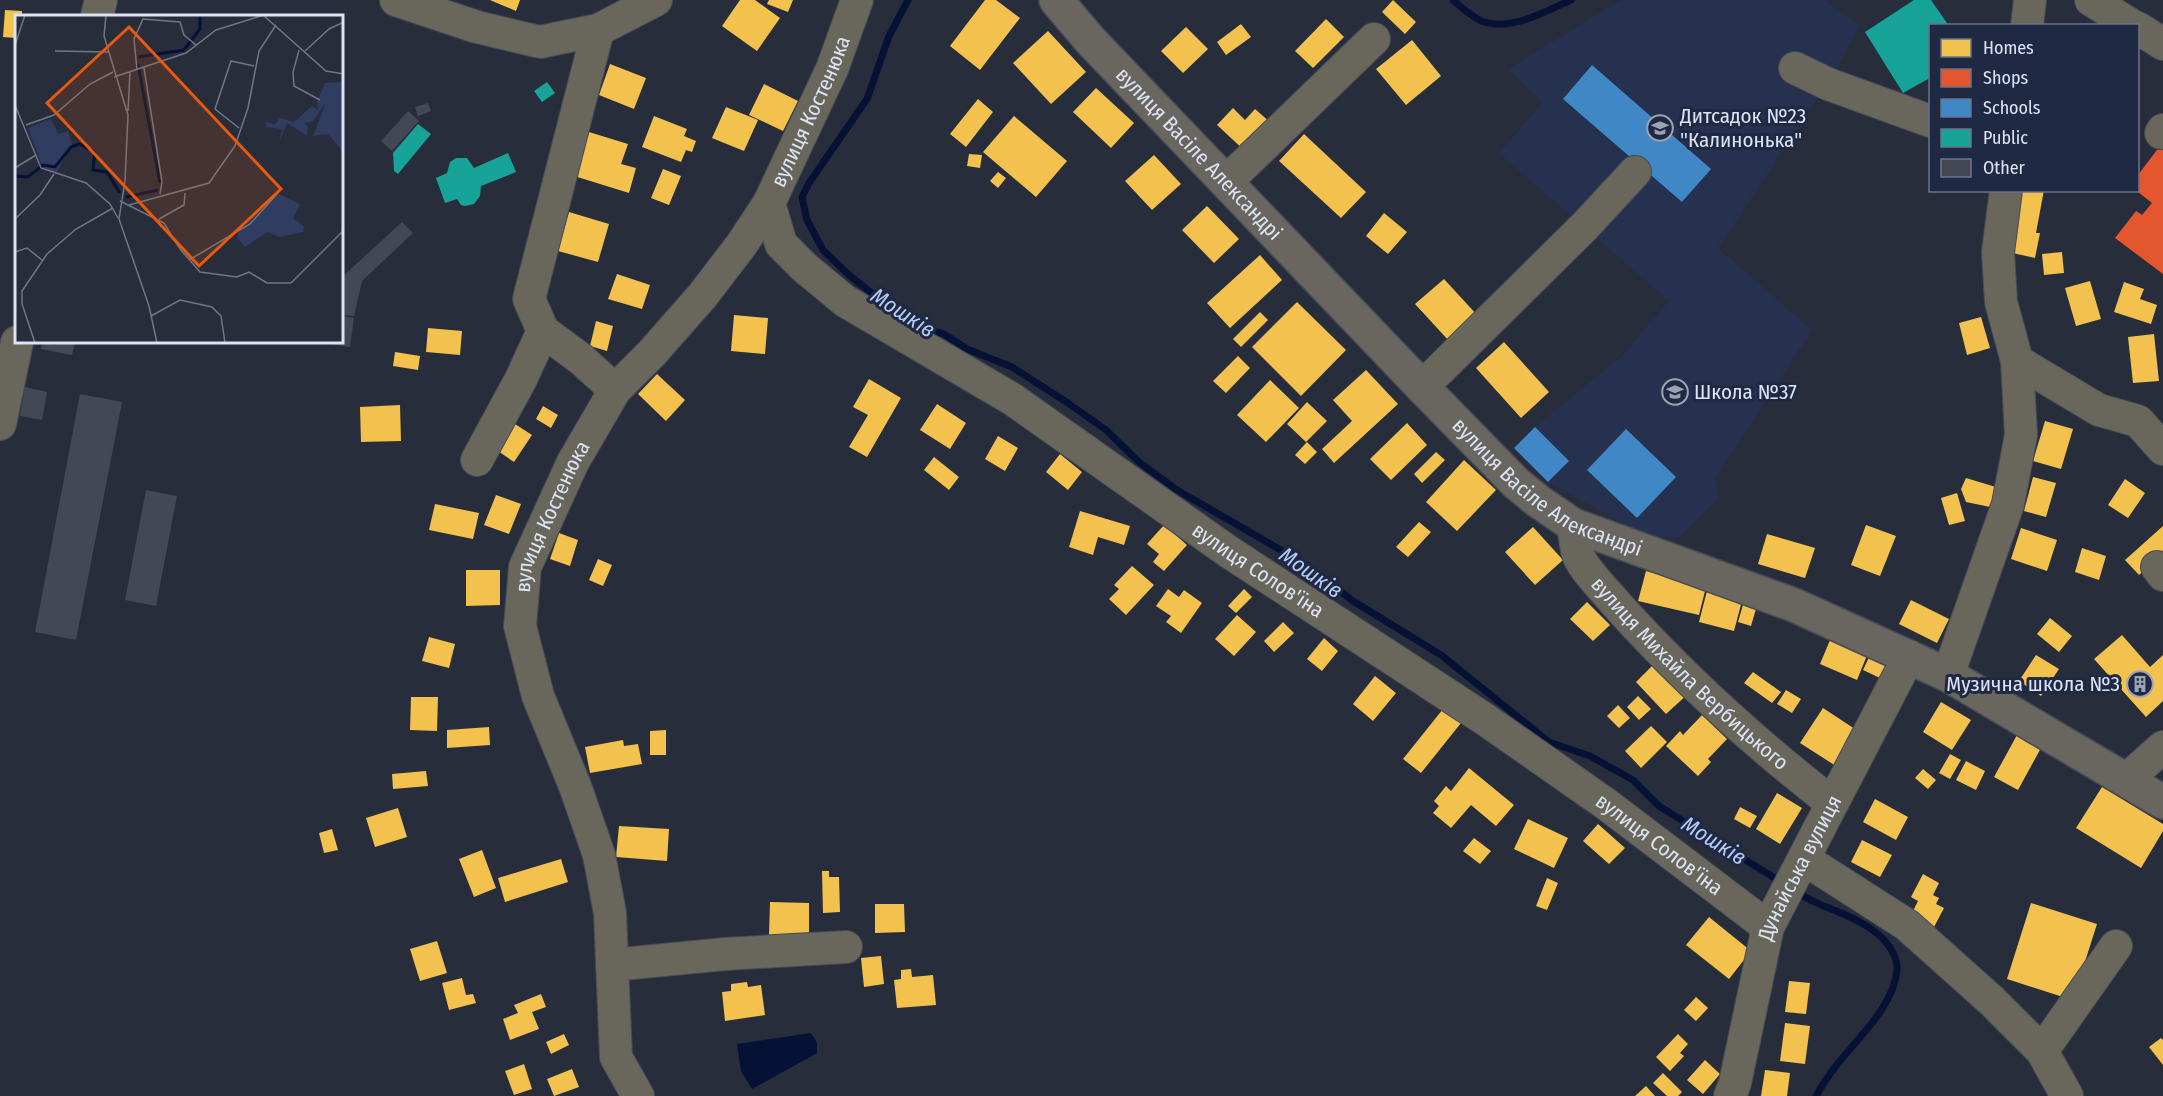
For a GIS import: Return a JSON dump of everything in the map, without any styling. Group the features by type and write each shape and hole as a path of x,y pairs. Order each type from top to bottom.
{"main road":[{"name":"вулиця Васіле Александрі","path":"1056,0 1090,40 1422,387 1516,483 1538,501 1573,525 1794,605 1948,675 2163,802"}],"street":[{"path":"97,15 100,0"},
{"path":"396,0 477,27 540,42 598,30 656,0"},
{"name":"вулиця Костенюка","path":"638,1096 616,1057 610,913 599,855 575,786 538,696 520,626 525,567 573,462 615,390 652,353 703,295 742,244 769,203 832,69 857,0"},
{"path":"2026,24 2030,0"},
{"path":"2091,0 2130,24"},
{"path":"2139,29 2163,44"},
{"path":"598,30 529,299 543,331 581,359 615,390"},
{"path":"1226,182 1374,39"},
{"path":"1795,68 1828,84 1929,121"},
{"path":"1422,387 1585,226 1635,172"},
{"path":"1948,675 2008,504 2021,435 2018,361 2001,302 1998,252 2006,192"},
{"name":"вулиця Солов'їна","path":"769,203 781,244 804,267 845,301 1012,399 1229,552 1486,720 1606,804 1787,893 1907,925 1992,1001 2042,1051 2067,1096"},
{"path":"477,460 521,379 543,331"},
{"path":"0,424 17,344"},
{"path":"2018,361 2099,410 2138,421 2163,449"},
{"name":"вулиця Михайла Вербицького","path":"1573,525 1579,557 1639,629 1689,680 1797,776 1832,803"},
{"name":"Дунайська вулиця","path":"1730,1096 1787,893 1908,656"},
{"path":"2126,780 2163,747"},
{"path":"2042,1051 2116,946"},
{"path":"612,964 846,947"}],"shaded area":[{"name":"Дитсадок №23 \"Калинонька\"","path":"1621,0 1824,0 1860,25 1833,75 1718,248 1812,330 1715,479 1719,498 1679,538 1644,535 1548,482 1514,448 1535,427 1622,356 1669,301 1499,153 1543,102 1508,69"},
{"path":"811,1033 817,1043 817,1053 752,1089 741,1071 737,1044"}],"building: Homes":[{"path":"490,0 520,0 516,11"},
{"path":"740,0 755,0 780,18 757,51 722,26"},
{"path":"769,0 793,0 788,12 767,4"},
{"path":"985,0 996,0 1020,18 980,70 950,46"},
{"path":"1393,0 1416,22 1405,34 1382,12"},
{"path":"5,10 22,11 22,15 15,15 15,38 3,37"},
{"path":"1326,19 1344,37 1313,68 1295,51"},
{"path":"1241,24 1251,37 1226,55 1217,42"},
{"path":"1186,27 1208,49 1183,73 1161,51"},
{"path":"1048,31 1086,72 1051,104 1013,63"},
{"path":"1412,40 1441,76 1406,105 1376,69"},
{"path":"610,64 646,78 634,109 599,95"},
{"path":"764,84 798,101 783,131 749,115"},
{"path":"1096,88 1134,123 1111,148 1073,112"},
{"path":"978,99 993,112 966,147 950,134"},
{"path":"726,107 758,120 744,151 712,138"},
{"path":"1233,108 1245,120 1255,109 1271,123 1245,151 1217,125"},
{"path":"654,116 687,129 684,136 696,141 692,152 686,150 681,162 642,147"},
{"path":"1014,116 1067,161 1036,197 983,152"},
{"path":"589,132 628,144 621,164 636,168 629,193 571,175 582,155"},
{"path":"1304,134 1366,192 1341,218 1279,161"},
{"path":"969,154 982,155 980,168 967,166"},
{"path":"1154,155 1181,184 1152,210 1125,181"},
{"path":"663,169 681,176 669,205 651,198"},
{"path":"998,172 1006,178 998,188 990,181"},
{"path":"2018,192 2044,192 2036,233 2040,233 2035,258 2008,252"},
{"path":"1207,206 1239,239 1214,263 1182,230"},
{"path":"569,212 609,224 598,262 558,251"},
{"path":"1384,213 1407,232 1388,254 1366,236"},
{"path":"2062,252 2064,273 2044,275 2042,254"},
{"path":"1260,255 1282,280 1230,328 1207,303"},
{"path":"617,274 650,285 642,309 608,299"},
{"path":"1444,279 1478,316 1450,342 1415,304"},
{"path":"2090,281 2101,319 2076,326 2065,288"},
{"path":"2124,282 2144,289 2140,299 2157,305 2151,324 2114,312"},
{"path":"1297,302 1346,350 1301,396 1252,347"},
{"path":"1260,312 1268,320 1241,347 1233,339"},
{"path":"734,315 768,318 765,354 731,351"},
{"path":"1981,317 1990,348 1967,355 1959,323"},
{"path":"596,321 613,326 607,351 590,346"},
{"path":"428,328 462,331 460,355 426,352"},
{"path":"2154,334 2159,381 2133,383 2128,337"},
{"path":"1504,342 1549,392 1521,418 1476,368"},
{"path":"395,352 420,356 418,370 393,366"},
{"path":"1238,356 1250,368 1226,393 1213,381"},
{"path":"1366,370 1398,404 1334,463 1322,449 1352,421 1333,400"},
{"path":"657,374 685,400 666,421 638,394"},
{"path":"869,379 901,398 867,457 849,447 868,415 853,407"},
{"path":"1270,380 1299,408 1266,442 1237,415"},
{"path":"1307,402 1327,421 1306,442 1287,424"},
{"path":"937,404 966,423 950,449 920,430"},
{"path":"400,405 401,441 361,442 360,407"},
{"path":"543,406 558,415 551,428 536,419"},
{"path":"2045,421 2073,429 2061,469 2033,461"},
{"path":"1407,423 1427,445 1391,480 1370,459"},
{"path":"515,424 532,435 514,462 498,451"},
{"path":"998,436 1018,448 1005,471 985,459"},
{"path":"1307,442 1317,452 1305,464 1295,455"},
{"path":"1436,452 1445,460 1422,483 1414,474"},
{"path":"1060,454 1082,472 1068,490 1046,472"},
{"path":"934,457 959,477 949,490 924,470"},
{"path":"1464,460 1496,490 1457,531 1426,502"},
{"path":"2033,477 2056,483 2046,517 2024,511"},
{"path":"1966,478 1999,488 1995,508 1966,502 1961,489"},
{"path":"2125,479 2145,493 2128,518 2108,505"},
{"path":"1957,493 1965,521 1949,525 1941,498"},
{"path":"496,495 521,504 509,534 484,525"},
{"path":"435,504 479,513 473,539 429,530"},
{"path":"1080,511 1130,526 1124,545 1098,537 1093,555 1069,547"},
{"path":"1419,522 1431,532 1408,557 1396,547"},
{"path":"1164,525 1187,545 1164,571 1153,562 1159,554 1147,544"},
{"path":"1866,525 1896,536 1880,576 1851,565"},
{"path":"2163,526 2163,553 2139,575 2125,560"},
{"path":"1533,527 1563,560 1535,585 1505,552"},
{"path":"2021,528 2057,540 2047,571 2011,559"},
{"path":"559,533 578,540 570,566 550,559"},
{"path":"1767,534 1815,548 1805,578 1758,564"},
{"path":"2082,548 2106,556 2099,580 2075,572"},
{"path":"598,559 612,565 603,586 589,580"},
{"path":"1132,566 1154,585 1126,615 1109,599 1119,589 1114,585"},
{"path":"466,570 500,570 500,605 466,606"},
{"path":"1646,571 1706,587 1699,615 1638,601"},
{"path":"1708,587 1743,597 1734,631 1699,622"},
{"path":"1168,589 1179,597 1184,590 1202,603 1181,633 1166,622 1171,616 1156,606"},
{"path":"1244,589 1252,597 1236,613 1228,606"},
{"path":"1745,598 1758,602 1751,626 1738,622"},
{"path":"1911,600 1949,619 1937,643 1899,624"},
{"path":"1587,602 1610,625 1593,641 1570,619"},
{"path":"1237,615 1256,632 1234,656 1215,639"},
{"path":"2050,618 2072,636 2059,652 2037,634"},
{"path":"1283,622 1294,633 1274,652 1264,641"},
{"path":"1833,633 1870,648 1857,680 1820,664"},
{"name":"Музична школа №3","path":"2122,635 2150,667 2163,655 2163,701 2146,717 2094,659"},
{"path":"429,637 455,644 449,668 422,661"},
{"path":"1324,638 1338,651 1322,671 1307,659"},
{"path":"1872,651 1889,660 1880,678 1863,670"},
{"path":"2036,655 2059,669 2041,696 2019,681"},
{"path":"1658,660 1689,693 1666,714 1636,682"},
{"path":"1753,672 1781,692 1772,703 1744,683"},
{"path":"1375,676 1396,693 1373,721 1353,704"},
{"path":"1786,690 1801,699 1792,713 1777,704"},
{"path":"1638,696 1651,709 1639,720 1627,707"},
{"path":"411,697 438,697 437,731 410,730"},
{"path":"1941,702 1971,720 1952,750 1923,732"},
{"path":"1618,705 1630,718 1619,728 1607,716"},
{"path":"1823,708 1861,733 1839,768 1800,743"},
{"path":"1443,709 1461,723 1421,773 1403,759"},
{"path":"1702,715 1727,739 1708,759 1711,762 1698,776 1666,746 1680,731 1683,735"},
{"path":"1651,726 1667,742 1641,768 1625,751"},
{"path":"489,727 490,745 447,748 447,730"},
{"path":"666,730 666,755 650,755 650,731"},
{"path":"2017,735 2041,748 2018,790 1994,777"},
{"path":"623,740 624,746 638,744 642,764 590,773 585,747"},
{"path":"1950,754 1961,760 1950,779 1939,773"},
{"path":"1966,761 1985,771 1976,790 1956,780"},
{"path":"1469,768 1514,805 1496,826 1471,805 1451,828 1433,813 1439,806 1434,801 1446,786 1451,791"},
{"path":"1923,769 1936,780 1928,789 1915,778"},
{"path":"426,771 428,786 393,789 392,774"},
{"path":"2102,787 2163,824 2163,831 2141,868 2076,828"},
{"path":"1777,793 1802,808 1780,844 1756,829"},
{"path":"1875,799 1908,817 1896,840 1863,822"},
{"path":"1740,807 1757,816 1750,828 1734,819"},
{"path":"398,808 407,837 375,847 366,818"},
{"path":"1528,819 1568,838 1554,868 1514,849"},
{"path":"1598,824 1625,848 1609,864 1583,841"},
{"path":"619,826 669,829 667,861 616,857"},
{"path":"332,829 338,850 324,853 319,833"},
{"path":"1474,838 1491,851 1480,864 1463,851"},
{"path":"1862,840 1892,855 1880,877 1851,862"},
{"path":"482,850 496,888 474,897 459,859"},
{"path":"561,859 568,882 505,902 498,878"},
{"path":"822,871 829,871 829,877 839,877 840,912 823,913"},
{"path":"1923,874 1939,883 1933,895 1939,898 1936,904 1944,908 1934,927 1911,915 1918,901 1911,897"},
{"path":"1547,878 1558,883 1547,910 1536,906"},
{"path":"770,902 809,903 809,936 769,935"},
{"path":"2031,903 2097,924 2076,990 2066,998 2007,979"},
{"path":"875,904 904,904 905,932 875,933"},
{"path":"1709,917 1751,951 1729,979 1686,945"},
{"path":"437,941 447,973 420,981 410,949"},
{"path":"881,956 884,984 864,987 861,958"},
{"path":"911,969 912,977 933,975 936,1005 897,1008 894,980 901,979 901,970"},
{"path":"462,978 466,995 473,994 476,1003 449,1010 442,983"},
{"path":"1789,981 1810,983 1806,1014 1785,1012"},
{"path":"747,982 748,987 761,985 765,1015 725,1021 722,992 731,991 731,984"},
{"path":"541,994 546,1007 532,1012 539,1029 510,1040 503,1019 518,1013 514,1005"},
{"path":"1696,997 1708,1008 1696,1021 1684,1010"},
{"path":"1785,1023 1810,1026 1805,1064 1780,1061"},
{"path":"564,1034 569,1045 551,1054 546,1042"},
{"path":"1678,1034 1688,1044 1680,1053 1684,1056 1670,1071 1656,1057"},
{"path":"2161,1038 2163,1040 2163,1065 2149,1047"},
{"path":"1705,1060 1720,1074 1703,1094 1687,1080"},
{"path":"524,1064 532,1089 514,1095 505,1071"},
{"path":"572,1069 579,1087 554,1096 547,1079"},
{"path":"1765,1070 1790,1073 1787,1096 1761,1096"},
{"path":"1663,1073 1682,1092 1678,1096 1667,1096 1653,1083"},
{"path":"1646,1086 1655,1096 1635,1096"}],"building: Shops":[{"path":"2163,142 2163,274 2115,238 2136,211 2142,215 2152,203 2138,192 2139,174"}],"building: Schools":[{"path":"1592,65 1711,169 1682,202 1563,99"},
{"path":"1535,427 1569,461 1548,482 1514,448"},
{"path":"1626,429 1676,477 1637,518 1587,470"}],"building: Public":[{"path":"1914,0 1931,0 1948,24 1929,24 1929,79 1903,93 1865,32"},
{"path":"547,82 555,93 542,102 534,91"},
{"path":"418,124 431,134 398,174 394,171 393,153"},
{"path":"508,153 516,172 481,186 480,196 474,204 461,205 457,199 445,203 436,178 447,173 450,162 456,158 467,158 474,168"}],"building: Other":[{"path":"428,103 431,111 418,116 415,107"},
{"path":"408,111 419,121 392,151 381,141"},
{"path":"402,222 413,233 362,281 354,316 344,315 344,275"},
{"path":"344,316 354,318 350,347 331,344 344,344"},
{"path":"42,344 75,344 72,355 41,349"},
{"path":"25,387 47,392 42,420 20,416"},
{"path":"80,394 122,402 76,640 35,632"},
{"path":"146,490 177,496 156,606 125,600"}],"waterway":[{"name":"Мошків","path":"908,0 889,36 867,99 809,183 802,197 807,220 823,250 873,294 925,329 944,334 967,349 1012,367 1106,430 1139,462 1177,490 1286,553 1316,572 1353,601 1441,655 1549,742 1590,756 1633,780 1659,806 1781,882"},
{"name":"Мошків","path":"1453,0 1476,18 1495,24 1517,22 1571,0"},
{"name":"Мошків","path":"1796,892 1874,931 1890,948 1897,964 1895,982 1883,1007 1836,1066 1816,1096"}],"place":[{"name":"Дитсадок №23 \"Калинонька\"","path":"1660,128"},
{"name":"Школа №37","path":"1675,392"},
{"name":"Музична школа №3","path":"2140,684"}]}
